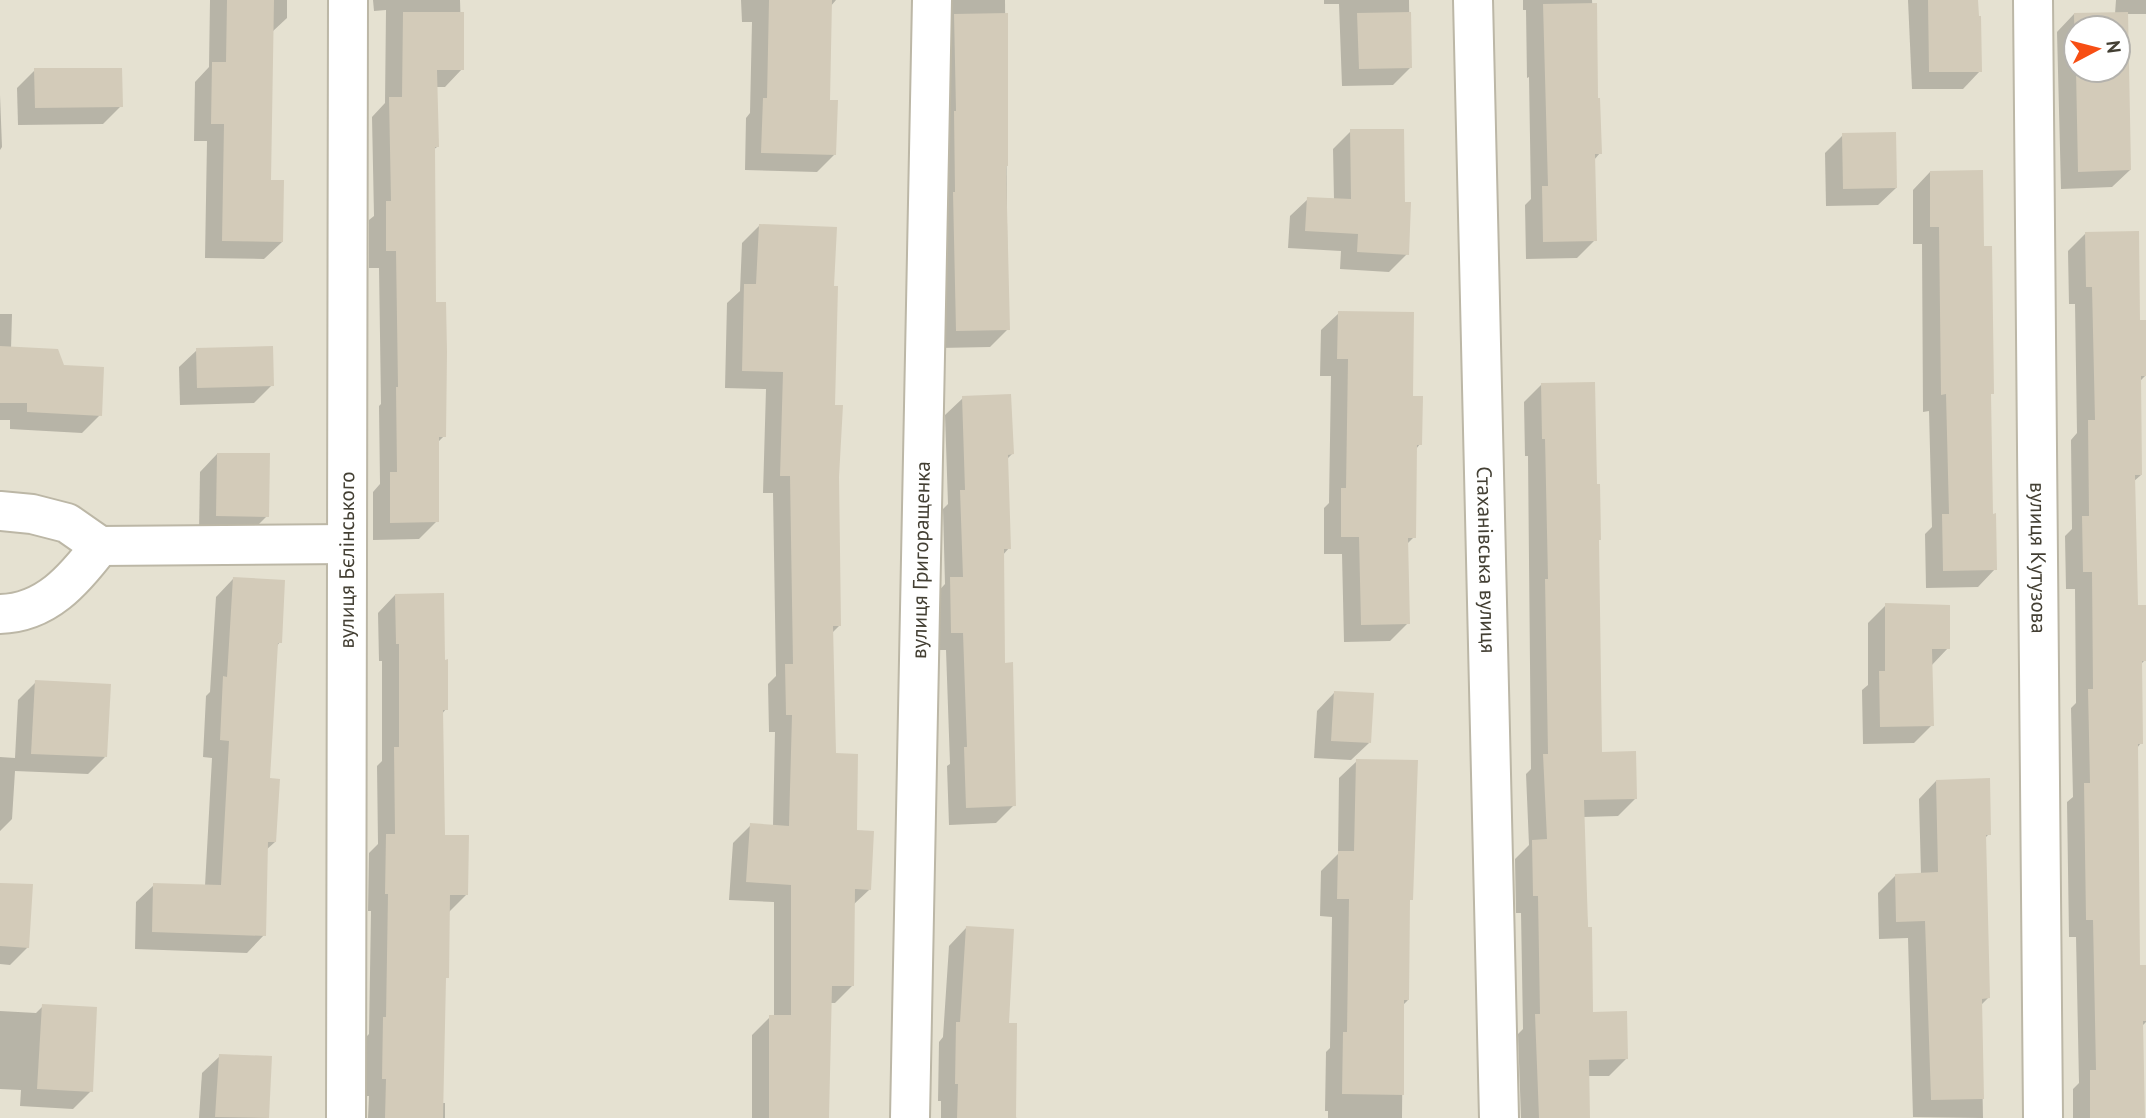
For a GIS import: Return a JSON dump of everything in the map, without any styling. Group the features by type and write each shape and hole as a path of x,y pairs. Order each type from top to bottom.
{"street":[{"name":"вулиця Бєлінського","path":"346,1118 348,0"},
{"name":"вулиця Григоращенка","path":"910,1118 932,0"},
{"name":"Стаханівська вулиця","path":"1473,0 1499,1118"},
{"name":"вулиця Кутузова","path":"2033,0 2043,1118"},
{"path":"0,511 32,514 67,523 100,546 347,544"},
{"path":"0,614 11,614 47,601 75,578 100,546"}],"shaded area":[{"path":"0,0 2146,0 2146,1118 0,1118"}],"building":[{"path":"227,0 274,0 271,180 284,180 283,242 222,241 224,124 211,124 212,62 226,62"},
{"path":"769,0 832,0 830,100 838,100 836,155 761,153 763,98 767,98"},
{"path":"1928,0 1978,0 1981,16 1982,72 1929,72"},
{"path":"1597,3 1598,98 1602,154 1595,154 1597,241 1543,242 1542,186 1548,186 1543,4"},
{"path":"403,12 464,12 464,70 437,70 439,147 435,147 436,302 446,302 447,352 446,437 439,437 439,522 390,523 390,472 397,472 398,387 396,251 386,251 386,201 391,201 389,97 402,97"},
{"path":"1411,12 1412,68 1359,69 1357,13"},
{"path":"2128,12 2128,14 2074,14"},
{"path":"1008,13 1006,166 1010,330 956,331 953,192 956,111 954,14"},
{"path":"34,68 122,68 123,107 35,108"},
{"path":"2076,84 2129,84 2131,170 2078,172"},
{"path":"1350,129 1404,129 1405,202 1411,202 1409,255 1357,252 1358,234 1305,231 1307,197 1351,199"},
{"path":"1896,132 1897,188 1843,189 1842,133"},
{"path":"1983,170 1984,246 1992,246 1994,394 1991,394 1997,570 1943,571 1942,514 1949,514 1946,394 1941,395 1939,227 1930,227 1930,171"},
{"path":"759,224 837,227 834,286 838,286 835,405 843,405 839,477 841,626 833,626 836,753 858,754 857,830 874,831 871,890 855,889 854,986 832,986 829,1118 769,1118 769,1015 791,1015 791,885 746,882 750,823 789,826 792,715 786,715 785,664 793,664 790,476 780,476 783,372 742,371 744,284 756,284"},
{"path":"2139,231 2140,320 2146,320 2146,376 2141,376 2142,475 2135,475 2138,605 2146,605 2146,661 2142,661 2143,744 2138,744 2140,965 2146,965 2146,1021 2143,1021 2145,1118 2090,1118 2090,1070 2096,1070 2093,920 2086,920 2084,783 2090,783 2088,689 2093,689 2092,572 2083,572 2082,516 2089,516 2088,420 2095,420 2092,287 2086,287 2085,232"},
{"path":"1338,311 1414,312 1413,396 1423,396 1422,445 1417,445 1416,538 1408,538 1410,624 1361,625 1359,537 1341,537 1341,488 1346,488 1348,359 1337,359"},
{"path":"0,346 58,349 64,365 104,367 102,416 27,412 27,403 0,403"},
{"path":"273,346 274,386 197,388 196,348"},
{"path":"1595,382 1597,484 1600,484 1602,752 1636,751 1637,799 1584,800 1588,927 1592,927 1593,1012 1627,1011 1628,1059 1589,1060 1590,1118 1539,1118 1535,1014 1540,1014 1538,896 1533,896 1532,840 1547,839 1543,754 1548,754 1545,579 1548,579 1541,383"},
{"path":"1011,394 1014,454 1008,455 1011,549 1004,549 1005,663 1013,662 1016,806 966,808 963,633 951,633 950,577 963,577 960,490 965,490 962,396"},
{"path":"217,453 270,453 269,517 216,516"},
{"path":"233,577 285,580 282,643 278,643 270,778 280,779 276,842 268,842 266,936 152,932 153,883 221,885 229,741 220,740"},
{"path":"444,593 445,660 448,659 448,710 443,710 445,835 469,835 468,895 450,895 443,1118 385,1118 386,1079 382,1079 383,1017 386,1017 386,834 395,834 394,747 399,747 399,644 396,644 395,594"},
{"path":"1885,603 1950,605 1950,649 1932,649 1934,726 1880,727 1879,671 1885,671"},
{"path":"35,680 111,684 107,757 31,754"},
{"path":"1334,691 1374,693 1371,743 1331,741"},
{"path":"1356,759 1418,760 1413,900 1410,900 1409,1000 1404,1000 1404,1095 1342,1094 1343,1032 1347,1032 1349,899 1337,899 1338,851 1354,851"},
{"path":"1990,778 1991,835 1986,835 1990,998 1982,999 1984,1099 1931,1100 1925,921 1896,922 1895,874 1938,872 1936,780"},
{"path":"0,883 33,884 29,948 0,946"},
{"path":"966,926 1014,929 1009,1023 1017,1023 1016,1118 957,1118 956,1022 960,1022"},
{"path":"42,1004 97,1007 93,1092 37,1089"},
{"path":"219,1054 272,1056 269,1118 215,1117"}]}
